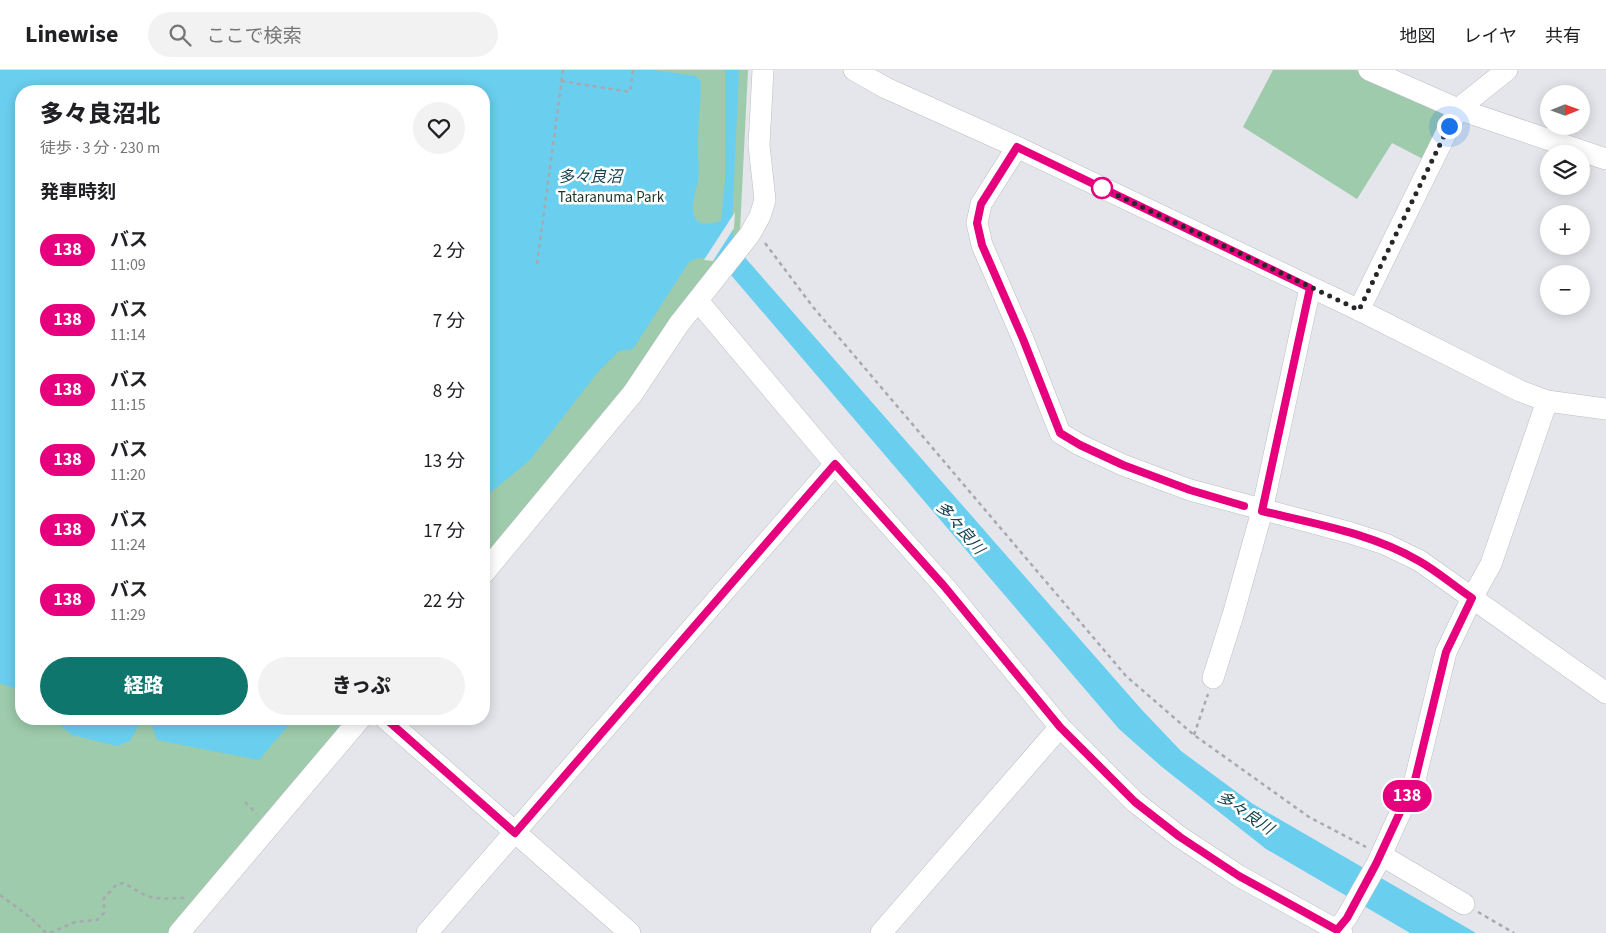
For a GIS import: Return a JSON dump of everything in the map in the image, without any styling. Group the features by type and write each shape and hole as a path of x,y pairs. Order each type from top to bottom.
{"street":[{"path":"490,566 633,393 680,324 752,231 760,216 765,200 759,145 763,70"},
{"path":"854,70 886,88 1017,147 1359,310 1520,391 1547,401 1606,409"},
{"path":"1369,70 1458,109 1606,159"},
{"path":"1359,310 1458,109 1507,70"},
{"path":"1017,147 981,204 977,223 982,245 1023,339 1060,433 1080,445 1190,490 1262,511 1351,533 1385,544 1420,561 1606,694"},
{"path":"1213,678 1262,511 1310,288"},
{"path":"698,301 835,464 944,586 1060,727 1135,802 1180,837 1239,876 1340,928 1379,860 1415,780 1446,652 1491,564 1547,401"},
{"path":"427,933 835,464"},
{"path":"179,933 355,725"},
{"path":"393,725 630,933"},
{"path":"881,933 1060,727"},
{"path":"1379,860 1464,904"}],"path":[{"path":"537,264 563,70"},
{"path":"561,81 630,92 633,70"},
{"path":"752,231 813,307 1126,676 1194,735 1309,816 1379,860"},
{"path":"1194,735 1213,678"},
{"path":"245,802 258,814"},
{"path":"0,895 48,933 75,922 97,920 104,913 104,898 115,886 122,883 156,899 189,898"},
{"path":"1464,904 1514,933"}],"green space":[{"name":"Tataranuma Park","path":"0,70 748,70 740,230 619,397 490,552 490,85 15,85 15,725 344,725 168,933 0,933"},
{"path":"1273,70 1356,70 1446,111 1423,159 1392,143 1357,199 1243,127"}],"water":[{"name":"多々良沼","path":"0,70 654,70 696,76 701,82 701,89 698,132 699,176 693,210 698,221 707,224 721,221 725,180 725,70 739,70 732,225 734,245 1142,710 1181,751 1253,804 1476,933 1410,933 1266,849 1162,767 1119,729 719,261 704,258 689,262 633,349 619,351 597,373 530,460 490,493 490,85 15,85 15,689 0,683"},
{"path":"61,725 139,725 130,741 117,746 72,735"},
{"path":"150,725 289,725 259,760 157,740"}],"pier":[{"path":"735,212 734,228 713,261 704,260"}],"bus line":[{"name":"138","path":"393,725 515,833 835,464 944,586 1060,727 1135,802 1180,837 1239,876 1337,930 1347,918 1376,864 1415,780 1446,652 1472,598 1420,561 1385,544 1351,533 1262,511 1310,288 1017,147 981,204 977,223 982,245 1023,339 1060,433 1080,445 1123,465 1190,490 1244,506"}],"route":[{"path":"1102,188 1359,310 1449,126"}],"water label":[{"name":"多々良川","path":"960,528"},
{"name":"多々良川","path":"1245,813"}]}
